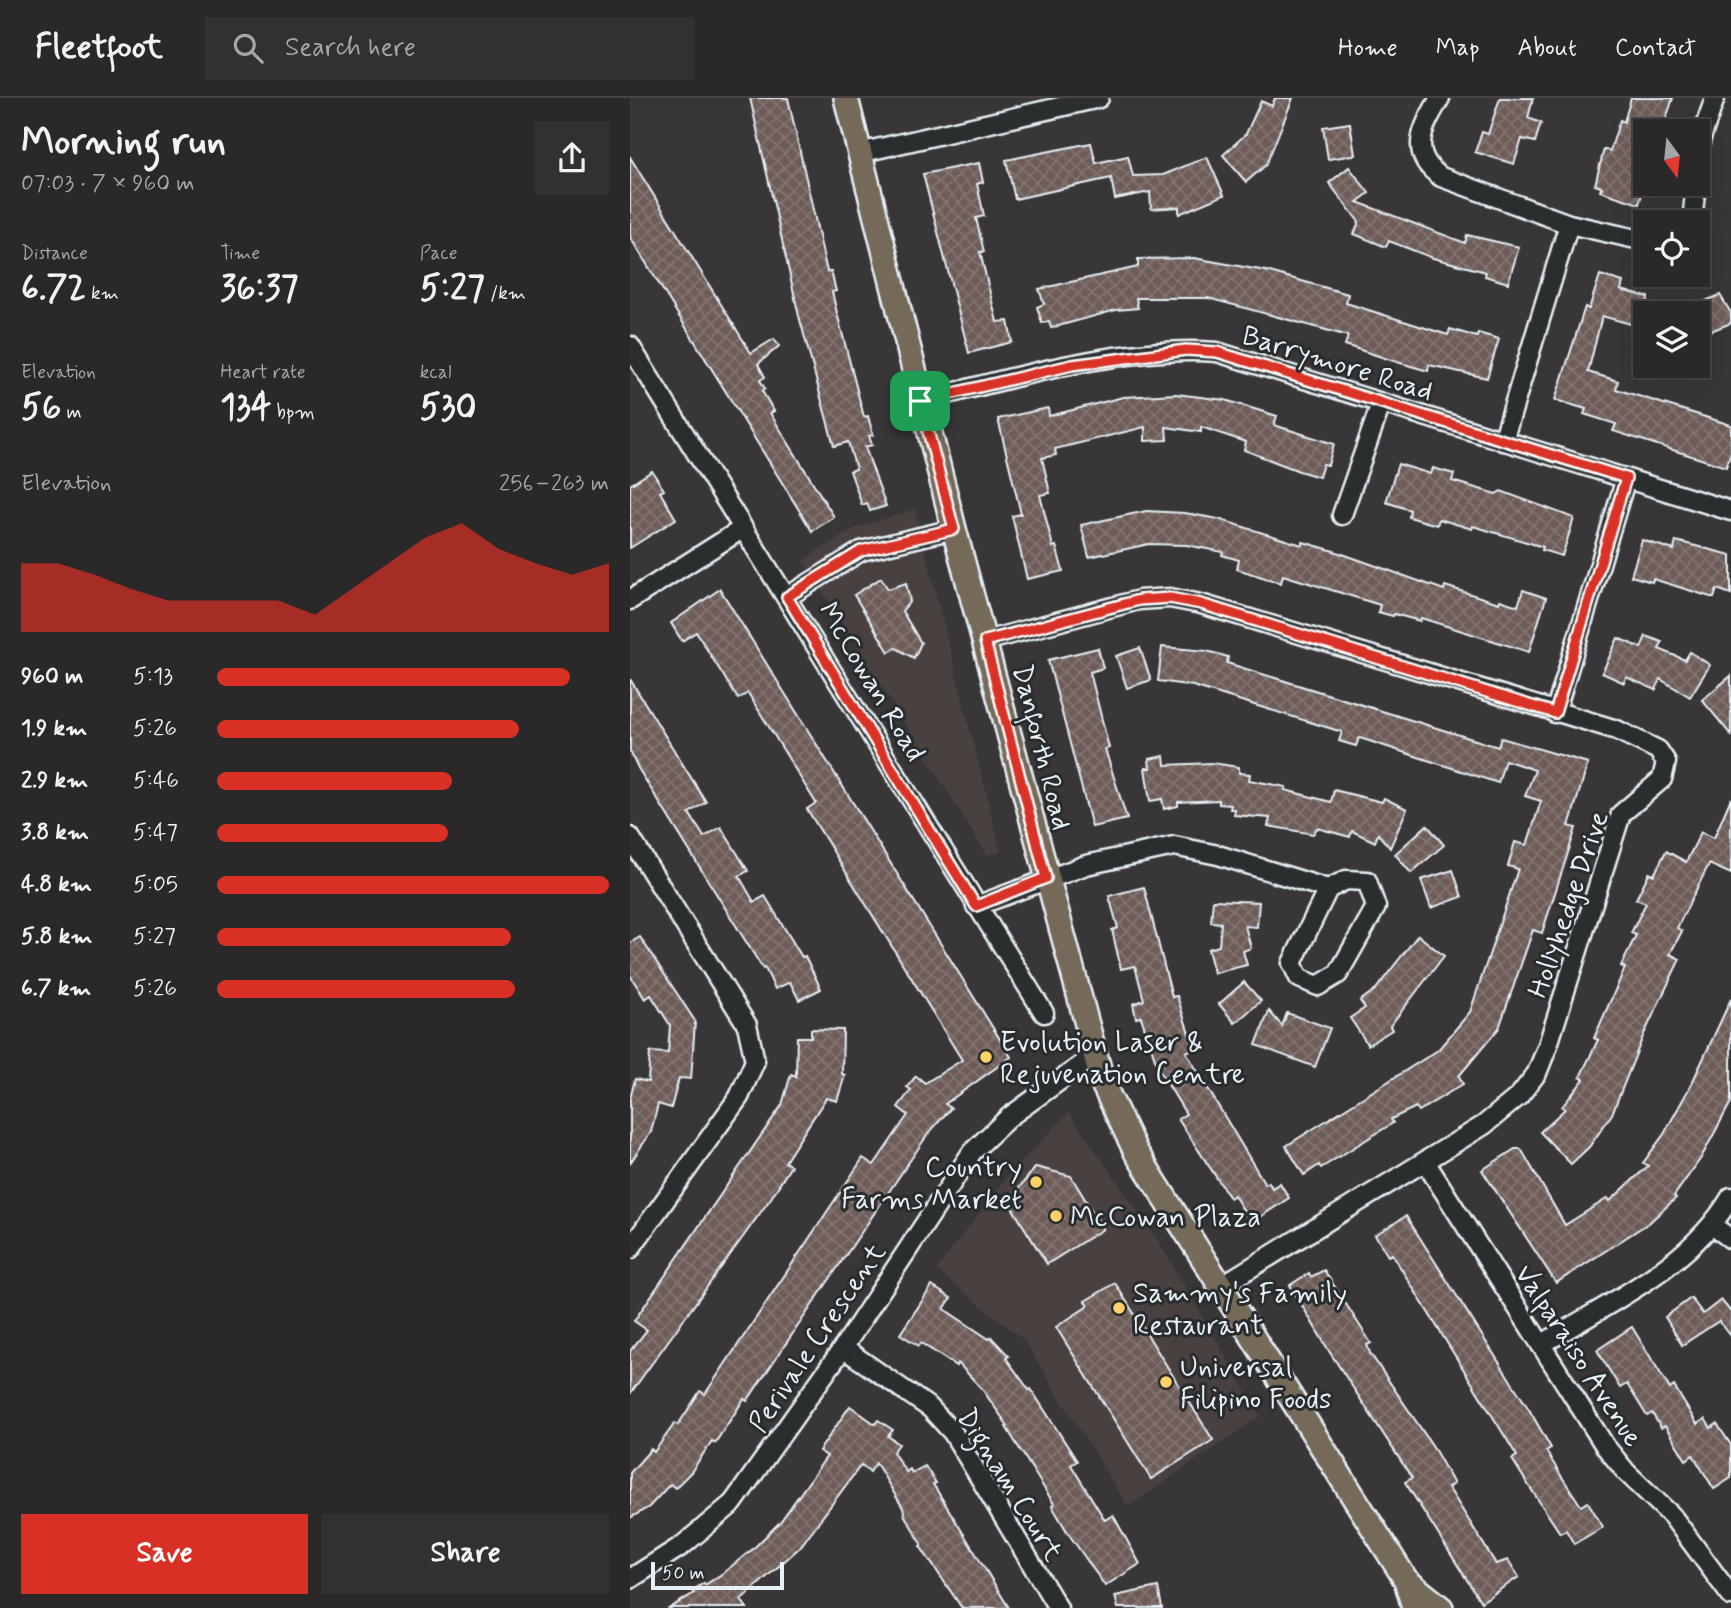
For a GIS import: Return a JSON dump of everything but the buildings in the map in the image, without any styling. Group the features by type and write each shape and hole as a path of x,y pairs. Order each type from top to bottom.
{"main road":[{"name":"Danforth Road","path":"846,98 920,401 1094,1056 1103,1084 1131,1144 1221,1286"},
{"path":"1221,1286 1406,1580 1414,1608"},
{"path":"1406,1580 1441,1608"}],"street":[{"path":"859,153 1099,98"},
{"path":"1440,98 1420,142 1422,157 1429,168 1441,177 1569,224 1633,238"},
{"path":"1708,119 1715,98"},
{"path":"1503,441 1569,224"},
{"name":"McCowan Road","path":"630,346 1044,1013"},
{"name":"Barrymore Road","path":"920,401 1072,365 1186,350 1217,352 1731,511"},
{"path":"1342,514 1381,404"},
{"path":"1555,713 1626,478"},
{"path":"630,600 742,528"},
{"path":"787,597 861,551 954,529"},
{"name":"Hollyhedge Drive","path":"985,641 1139,600 1170,598 1201,604 1617,730 1658,750 1666,762 1662,779 1621,814 1537,1073 1519,1096 1484,1125 1426,1163 1221,1286"},
{"path":"630,837 747,1025 755,1060 739,1097 630,1249"},
{"path":"976,906 1086,865 1174,846 1218,855 1328,889 1346,880 1367,881 1376,907 1338,974 1318,986 1299,978 1292,963 1328,889"},
{"name":"Perivale Crescent","path":"630,1579 683,1545 733,1503 843,1348 972,1152 1009,1117 1094,1056"},
{"name":"Valparaiso Avenue","path":"1426,1163 1605,1446 1626,1472 1672,1516 1731,1597"},
{"path":"1541,1345 1673,1264 1713,1226 1731,1197"},
{"path":"1713,1226 1731,1240"},
{"name":"Dignam Court","path":"843,1348 930,1408 953,1433 1058,1608"}],"shaded area":[{"path":"915,509 1001,852 987,855 803,560 852,529"},
{"path":"1069,1112 1157,1239 1261,1416 1128,1507 1023,1339 936,1270 1004,1180"}],"place":[{"name":"Evolution Laser & Rejuvenation Centre","path":"986,1057"},
{"name":"Country Farms Market","path":"1036,1182"},
{"name":"McCowan Plaza","path":"1056,1216"},
{"name":"Sammy's Family Restaurant","path":"1119,1308"},
{"name":"Universal Filipino Foods","path":"1166,1382"}],"route":[{"path":"1186,350 1217,352 1626,478 1555,713 1201,604 1170,598 1139,600 985,641 1046,878 976,906 787,597 861,551 954,529 920,401 1072,365 1186,350"}]}
